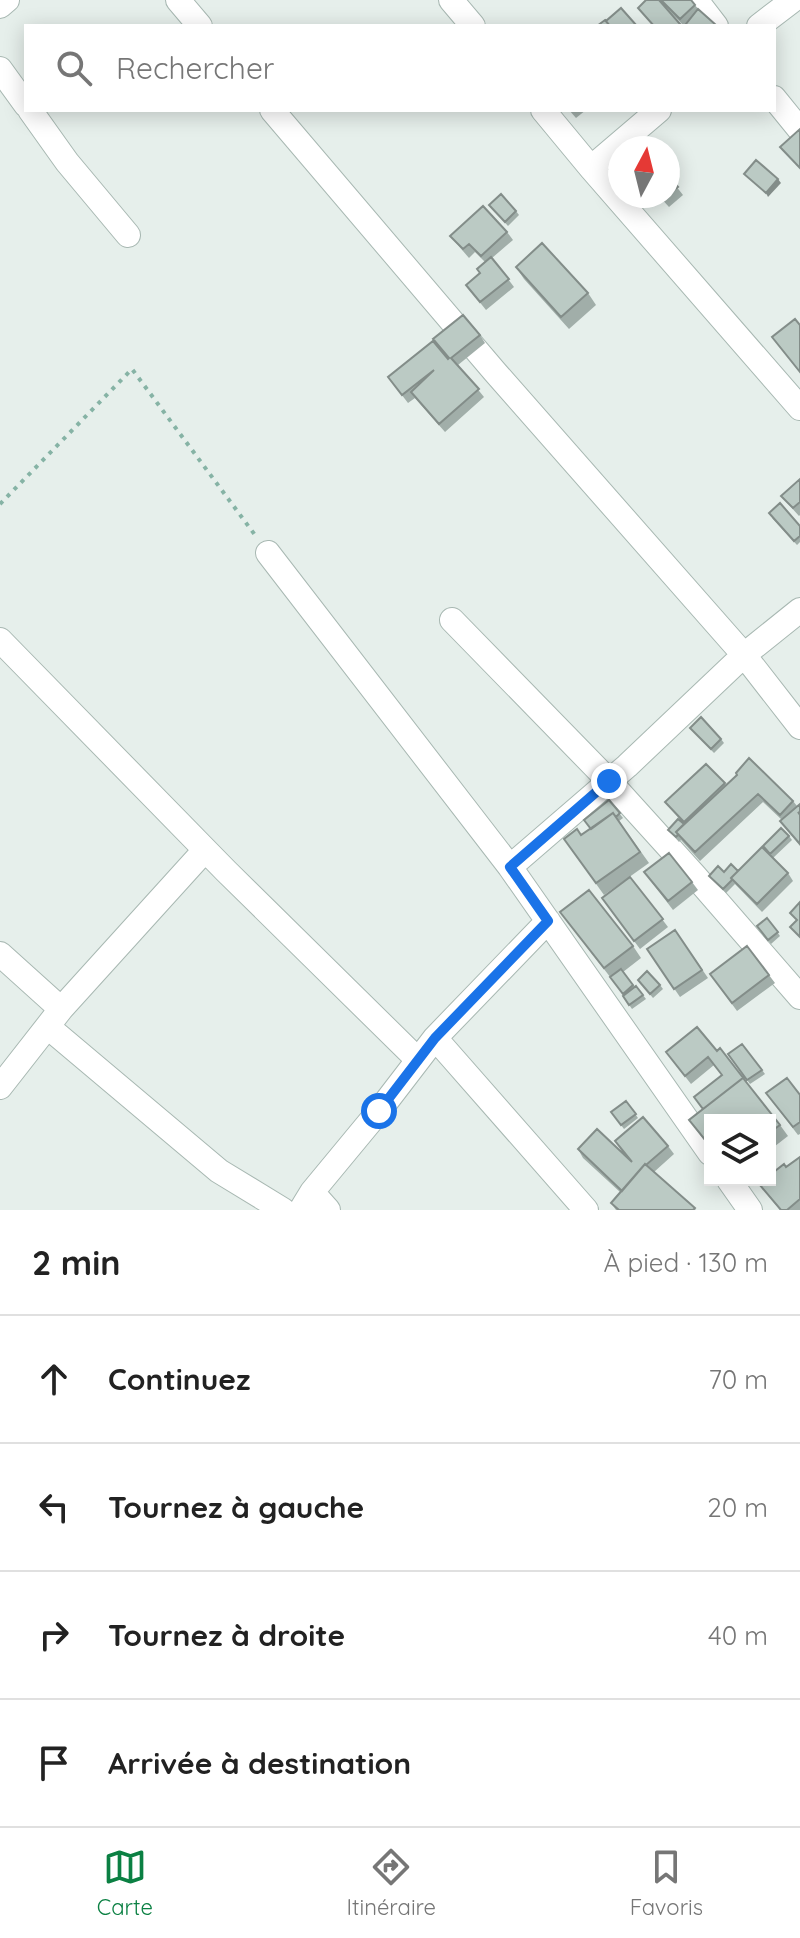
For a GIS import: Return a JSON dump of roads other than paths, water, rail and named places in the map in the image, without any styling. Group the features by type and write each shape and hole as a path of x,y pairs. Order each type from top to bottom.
{"street":[{"path":"0,6 7,0"},
{"path":"178,0 198,24"},
{"path":"451,0 471,24"},
{"path":"696,0 714,24"},
{"path":"762,24 793,0"},
{"path":"0,69 24,102"},
{"path":"776,100 800,130"},
{"path":"31,112 67,162 128,235"},
{"path":"274,112 495,372 744,655 800,727"},
{"path":"545,112 800,408"},
{"path":"591,168 657,112"},
{"path":"268,553 510,867 704,1144"},
{"path":"510,867 609,781 744,655 800,610"},
{"path":"452,620 609,781 800,997"},
{"path":"0,640 205,850 418,1060"},
{"path":"0,1087 54,1018 205,850"},
{"path":"313,1204 435,1038 548,921"},
{"path":"0,954 54,1018 219,1171 283,1210"},
{"path":"435,1038 586,1210"},
{"path":"733,1186 750,1210"}]}
